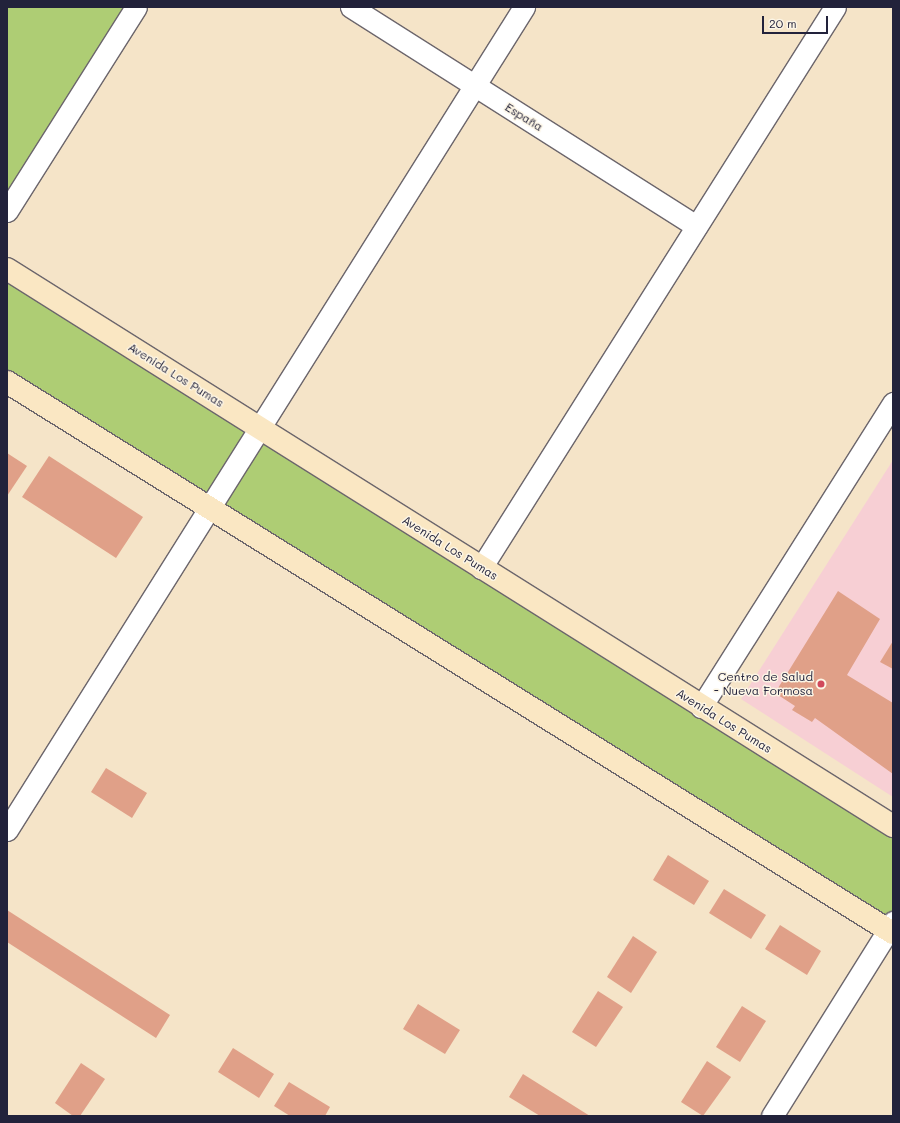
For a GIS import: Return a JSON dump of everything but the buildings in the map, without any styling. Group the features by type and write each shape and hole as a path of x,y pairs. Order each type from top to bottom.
{"main road":[{"name":"Avenida Los Pumas","path":"7,268 701,707 893,826"},
{"path":"7,382 211,510 891,929"}],"street":[{"path":"7,211 136,7"},
{"name":"España","path":"351,7 696,226"},
{"path":"7,830 211,510 259,427 524,7"},
{"path":"481,568 835,7"},
{"path":"701,707 893,403"},
{"path":"772,1116 891,929"}],"shaded area":[{"path":"893,460 893,797 741,699"}],"green space":[{"path":"7,7 136,7 7,211"},
{"path":"7,269 893,830 893,935 7,381"}],"place":[{"name":"Centro de Salud - Nueva Formosa","path":"821,684"}]}
